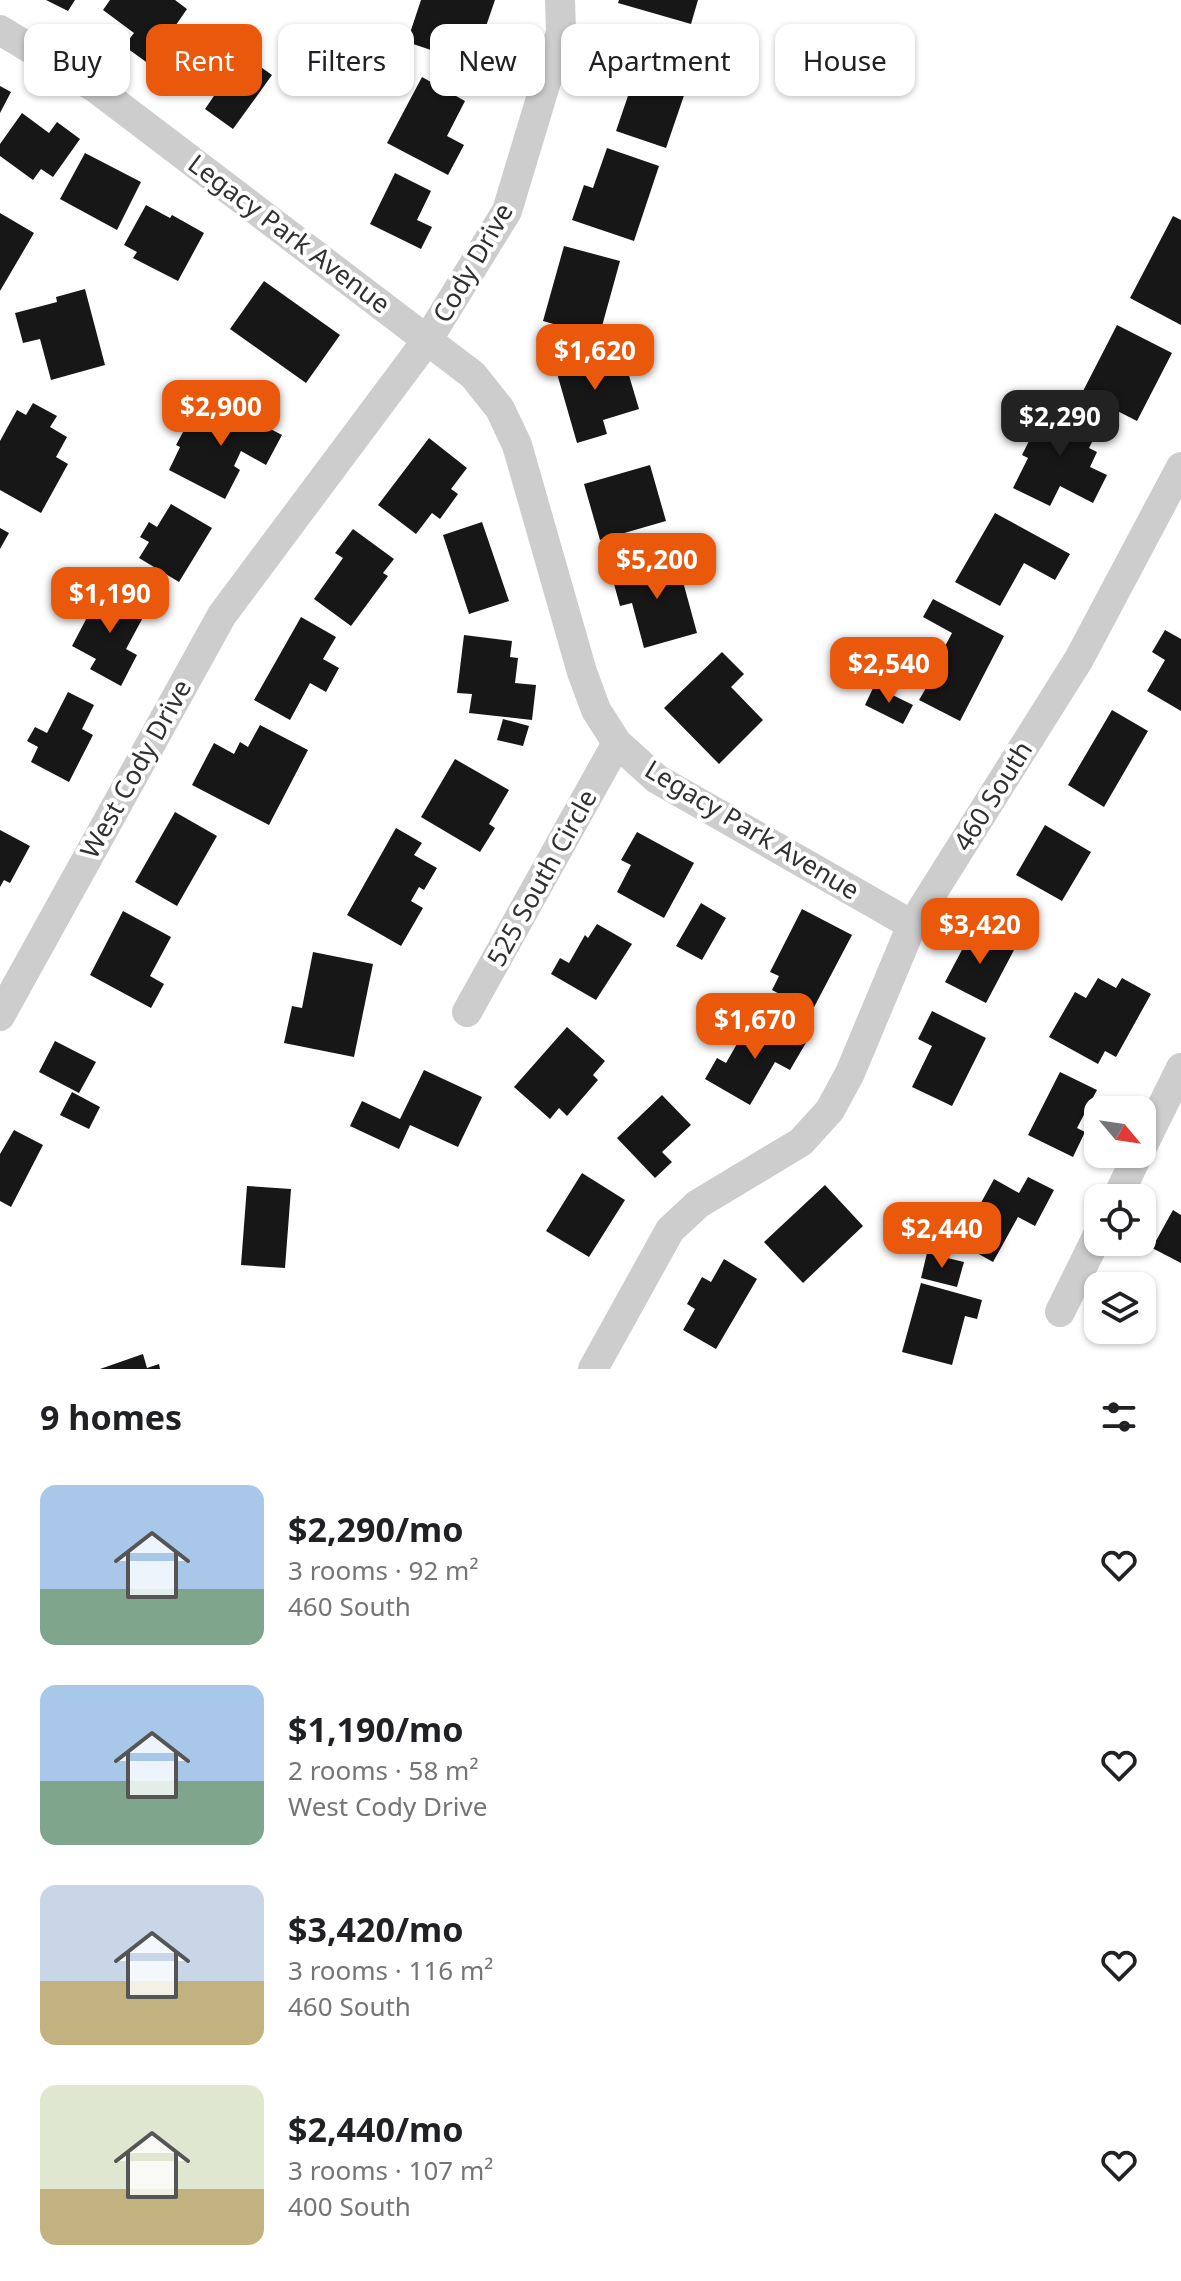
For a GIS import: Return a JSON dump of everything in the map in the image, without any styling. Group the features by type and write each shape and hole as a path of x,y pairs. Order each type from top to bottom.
{"street":[{"name":"Cody Drive","path":"428,339 507,211 561,32 560,0"},
{"name":"Legacy Park Avenue","path":"0,30 97,89 473,375 500,409 511,433 582,672 596,710 617,743 657,779 912,925"},
{"name":"West Cody Drive","path":"0,1016 222,615 428,339"},
{"name":"460 South","path":"593,1369 670,1230 698,1204 801,1142 830,1110 850,1073 912,925 1079,659 1181,467"},
{"name":"525 South Circle","path":"467,1012 617,743"},
{"path":"1156,1119 1181,1068"},
{"path":"1060,1312 1088,1256"}],"building":[{"path":"46,0 75,0 68,11"},
{"path":"110,0 175,0 187,9 177,24 146,24 146,62 130,50 130,38 134,33 130,30 130,24 122,24 103,10"},
{"path":"421,0 495,0 487,24 430,24 430,50 414,44 413,24"},
{"path":"619,0 698,0 691,24 618,3"},
{"path":"262,68 272,75 262,89"},
{"path":"422,77 430,81 430,96 456,96 465,101 447,136 464,145 448,175 387,143"},
{"path":"0,86 11,92 0,113"},
{"path":"214,96 257,96 233,129 205,109"},
{"path":"628,96 684,96 666,148 616,131"},
{"path":"22,113 49,133 57,122 80,139 53,177 41,169 33,180 0,156 0,144"},
{"path":"607,148 659,166 634,241 572,220 584,185 593,188"},
{"path":"85,153 141,182 117,230 60,199"},
{"path":"395,173 431,191 417,220 432,227 421,249 370,224"},
{"path":"146,205 204,233 178,281 133,258 137,252 124,245"},
{"path":"0,213 34,233 0,291"},
{"path":"1173,216 1181,220 1181,325 1130,298"},
{"path":"564,246 620,261 599,337 543,321"},
{"path":"264,281 340,335 306,383 230,329"},
{"path":"85,289 105,365 51,380 40,339 23,343 15,313 57,302 56,297"},
{"path":"1117,325 1172,353 1137,421 1082,393"},
{"path":"605,347 611,366 625,362 639,409 603,420 607,434 577,443 554,363"},
{"path":"33,403 57,416 50,427 67,437 56,457 68,464 41,513 0,490 0,441 17,410 26,415"},
{"path":"1048,403 1099,428 1089,448 1097,452 1090,467 1107,475 1093,503 1060,486 1050,506 1013,488 1028,458 1022,455"},
{"path":"209,405 231,417 234,410 282,435 266,465 241,451 234,466 240,470 225,499 169,470 180,447 176,445 195,410 204,415"},
{"path":"429,438 467,468 451,489 458,494 440,519 432,513 416,534 378,505"},
{"path":"650,465 666,521 600,540 584,484"},
{"path":"171,504 212,528 179,582 139,558 149,542 140,537 149,522 157,527"},
{"path":"995,513 1070,554 1055,580 1024,563 1000,606 955,582"},
{"path":"482,522 509,601 469,614 443,535"},
{"path":"0,528 9,533 0,549"},
{"path":"353,529 394,559 383,573 388,576 351,626 314,599 343,558 335,553"},
{"path":"676,556 697,633 644,648 632,603 620,606 611,573"},
{"path":"103,587 147,610 126,649 137,655 121,686 90,669 96,659 72,646"},
{"path":"933,599 1004,636 960,721 919,700 926,688 910,679 921,658 935,665 952,633 923,617"},
{"path":"301,617 336,637 323,659 339,668 326,692 310,683 290,720 254,700"},
{"path":"1165,630 1181,639 1181,711 1147,691 1165,660 1152,652"},
{"path":"464,635 512,641 510,657 518,658 515,683 536,685 532,720 469,713 472,694 457,693"},
{"path":"722,652 744,674 731,687 763,720 719,764 664,708"},
{"path":"874,686 913,705 903,724 865,705"},
{"path":"68,692 94,705 82,729 93,735 69,782 31,762 38,747 27,741 35,727 47,733"},
{"path":"1112,710 1148,731 1104,807 1068,785"},
{"path":"503,719 529,726 523,746 497,740"},
{"path":"260,725 308,750 269,825 192,785 214,743 234,754 240,742 248,747"},
{"path":"455,759 509,790 489,824 495,828 480,852 421,817"},
{"path":"175,812 217,836 177,906 135,882"},
{"path":"1045,825 1091,852 1062,901 1016,875"},
{"path":"396,828 422,843 414,855 437,868 424,890 419,887 411,901 423,908 401,946 347,915"},
{"path":"0,830 30,846 10,883 4,880 0,887"},
{"path":"637,832 694,863 664,918 617,892 631,865 621,860"},
{"path":"997,900 1028,916 1015,942 984,925"},
{"path":"701,903 726,918 702,960 676,946"},
{"path":"802,909 852,935 812,1011 772,990 779,976 770,972"},
{"path":"123,911 171,937 150,976 164,984 151,1008 90,975"},
{"path":"597,924 632,944 596,1000 551,974 560,958 569,963 585,935 588,938"},
{"path":"973,929 1014,950 986,1003 945,982"},
{"path":"313,952 373,964 354,1057 284,1043 292,1006 302,1008"},
{"path":"1098,978 1116,988 1122,978 1151,994 1116,1057 1105,1051 1098,1064 1049,1037 1075,992 1086,998"},
{"path":"932,1011 986,1038 952,1106 912,1087 932,1046 918,1039"},
{"path":"749,1023 775,1038 781,1027 807,1041 790,1070 775,1062 750,1105 705,1079 717,1058 726,1063"},
{"path":"567,1027 605,1061 593,1075 598,1080 567,1116 559,1108 550,1119 514,1087"},
{"path":"55,1041 96,1062 79,1093 39,1072"},
{"path":"424,1070 482,1097 458,1147 410,1125 399,1149 350,1126 362,1101 400,1119"},
{"path":"1060,1072 1097,1090 1094,1096 1084,1096 1084,1115 1077,1128 1084,1134 1073,1157 1028,1135"},
{"path":"72,1092 100,1107 89,1129 60,1115"},
{"path":"662,1095 691,1125 662,1152 672,1162 655,1178 617,1138"},
{"path":"14,1130 43,1145 11,1207 0,1201 0,1154"},
{"path":"582,1173 625,1200 589,1257 546,1231"},
{"path":"1028,1177 1054,1190 1035,1226 1018,1217 993,1262 959,1243 994,1179 1019,1193"},
{"path":"825,1185 863,1226 803,1283 764,1242"},
{"path":"247,1186 291,1189 285,1268 241,1265"},
{"path":"1173,1210 1181,1215 1181,1263 1156,1250 1156,1241"},
{"path":"927,1253 964,1262 957,1287 921,1278"},
{"path":"724,1259 757,1279 716,1349 683,1330 695,1309 687,1304 702,1277 711,1282"},
{"path":"921,1283 982,1300 977,1319 965,1316 952,1365 902,1352"},
{"path":"143,1354 147,1368 159,1364 160,1369 100,1369"}]}
